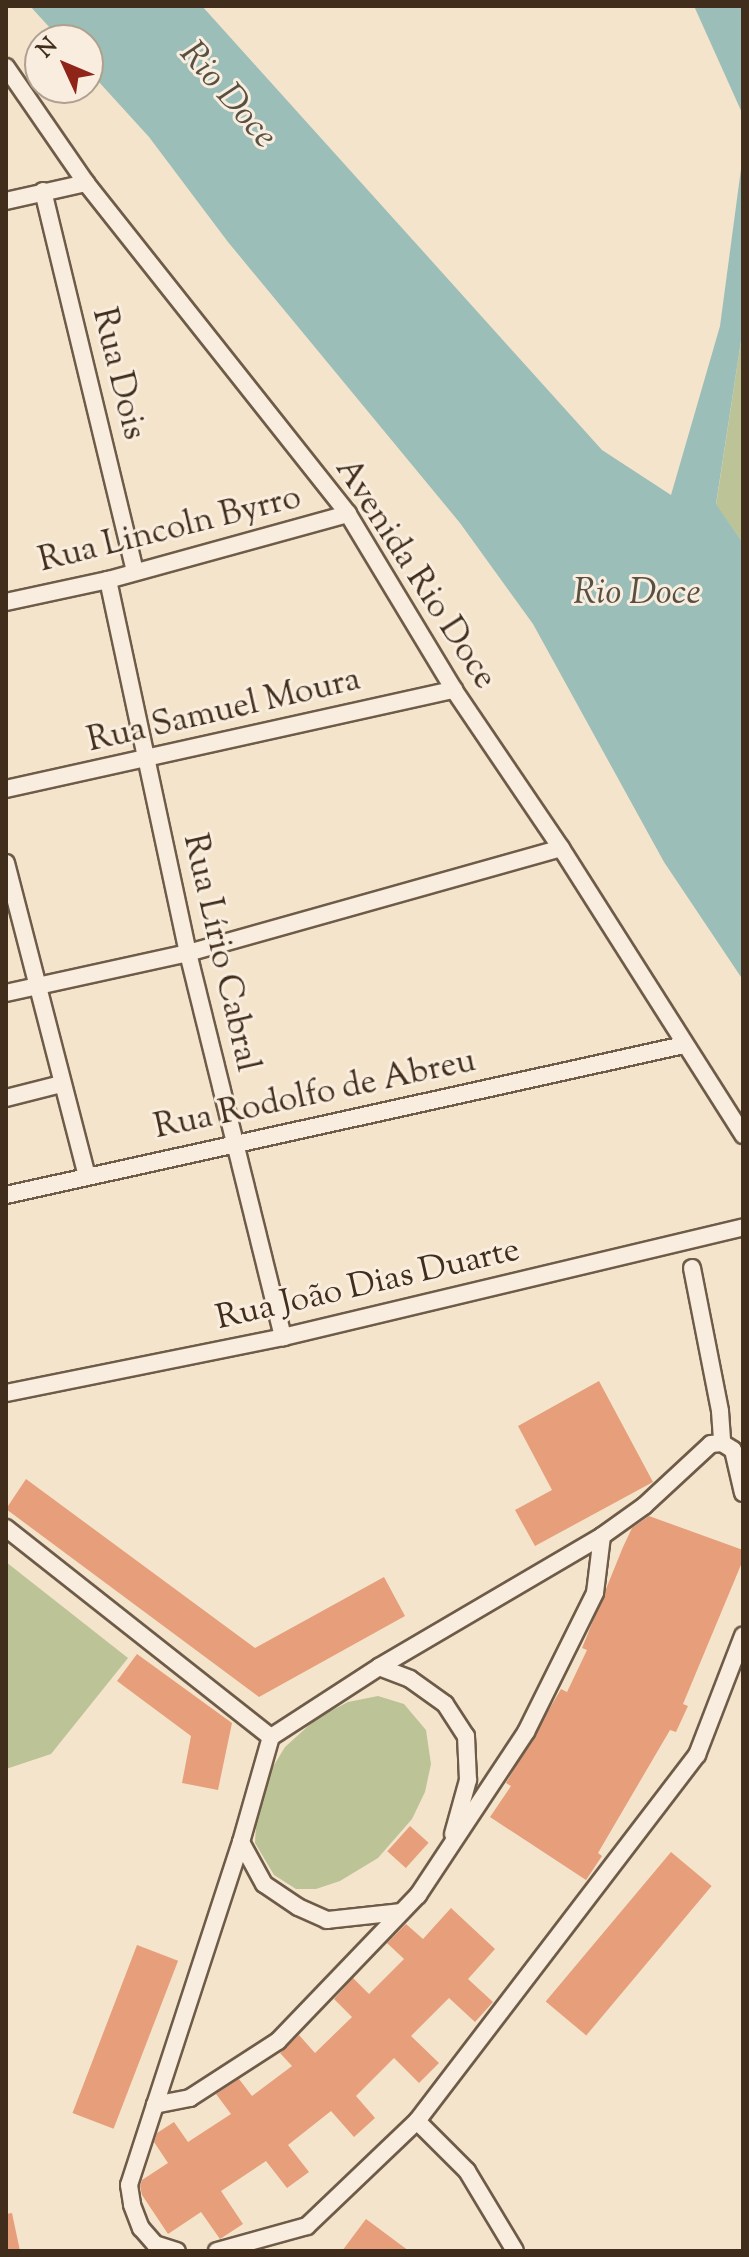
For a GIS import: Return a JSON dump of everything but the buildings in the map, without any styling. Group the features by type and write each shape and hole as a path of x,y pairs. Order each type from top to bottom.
{"street":[{"name":"Avenida Rio Doce","path":"6,67 86,183 348,514 454,690 561,848 743,1135"},
{"path":"6,201 86,183"},
{"name":"Rua Dois","path":"43,191 135,571"},
{"name":"Rua Lincoln Byrro","path":"6,602 108,580 348,514"},
{"name":"Rua Lírio Cabral","path":"108,580 144,760 188,953 283,1337"},
{"name":"Rua Samuel Moura","path":"6,789 454,690"},
{"path":"6,993 188,953 561,848"},
{"path":"6,863 87,1177"},
{"name":"Rua Rodolfo de Abreu","path":"6,1195 684,1045"},
{"path":"6,1098 61,1084"},
{"name":"Rua João Dias Duarte","path":"6,1393 283,1337 743,1227"},
{"path":"692,1268 720,1411 722,1443"},
{"path":"177,2251 155,2244 141,2228 132,2205 129,2185 241,1842 271,1737 379,1667 602,1536 644,1506 711,1444 722,1443 733,1450 743,1493"},
{"path":"6,1528 271,1737"},
{"path":"155,2105 190,2098 278,2041 418,1895 526,1732 595,1593 602,1536"},
{"path":"217,2251 307,2226 417,2121 697,1755 743,1636"},
{"path":"379,1667 410,1679 445,1704 466,1736 468,1780 449,1847"},
{"path":"241,1842 264,1884 298,1907 327,1920 401,1912"},
{"path":"417,2121 467,2171 515,2251"}],"green space":[{"path":"743,328 743,543 716,505"},
{"path":"6,1562 128,1658 51,1754 6,1769"},
{"path":"378,1696 404,1704 426,1730 431,1764 425,1792 412,1819 378,1858 340,1881 316,1889 296,1889 274,1875 255,1843 257,1806 263,1783 285,1747 317,1718 348,1702"}],"water":[{"name":"Rio Doce","path":"30,6 202,6 602,450 671,495 720,326 743,154 743,328 716,504 743,543 743,980 664,862 533,624 460,523 228,242 149,137 104,88 104,24 46,24"},
{"path":"694,6 743,6 743,115"}]}
